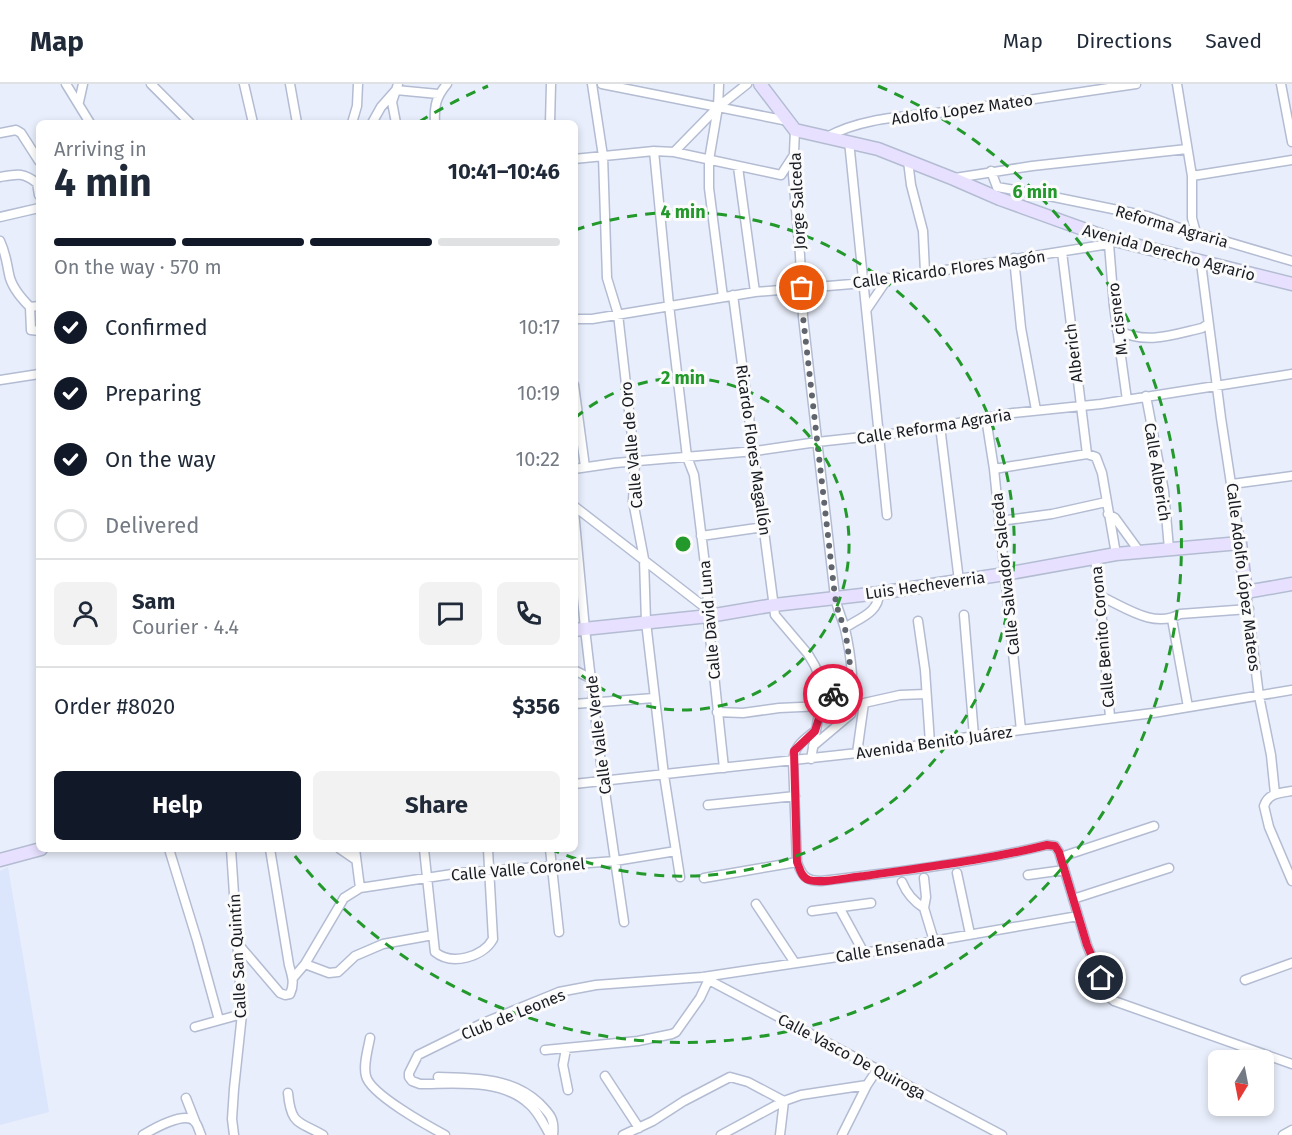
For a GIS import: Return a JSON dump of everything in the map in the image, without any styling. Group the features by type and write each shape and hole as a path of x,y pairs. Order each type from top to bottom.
{"street":[{"path":"66,84 88,120"},
{"path":"79,102 83,84"},
{"path":"151,84 187,120"},
{"path":"244,84 252,120"},
{"path":"290,84 296,120"},
{"path":"435,120 434,106 438,94 447,84"},
{"path":"550,120 551,84"},
{"name":"Calle Valle de Oro","path":"592,84 603,156 607,278 618,314 635,463 633,501 644,560 646,622 654,698 680,877"},
{"path":"602,84 639,88 792,125"},
{"path":"719,84 718,107 709,160 709,188 723,297"},
{"path":"674,152 718,107 747,84"},
{"path":"760,84 792,125"},
{"name":"Adolfo Lopez Mateo","path":"826,138 845,129 890,118 1012,103 1136,84"},
{"path":"1177,84 1192,176 1192,218 1197,233"},
{"path":"1281,84 1292,142"},
{"path":"353,120 360,86"},
{"path":"397,87 438,94"},
{"path":"374,120 397,87"},
{"path":"395,120 392,102 397,87"},
{"name":"Avenida Derecho Agrario","path":"792,125 826,138 849,141 998,193 1110,242 1292,284"},
{"name":"Jorge Salceda","path":"792,125 803,317 835,597 845,628 851,672 853,701 851,714"},
{"path":"0,133 16,130 21,133 36,156"},
{"path":"849,141 887,515"},
{"path":"954,179 991,171 1187,149"},
{"path":"578,159 654,151 674,152 781,175 793,155"},
{"name":"Calle David Luna","path":"654,151 687,457 694,475 708,589 708,613 723,768"},
{"path":"1192,176 1292,160"},
{"path":"908,161 911,185 923,231 925,272"},
{"path":"738,167 755,292"},
{"path":"991,171 998,193"},
{"path":"0,177 16,174 27,175 36,181"},
{"name":"Reforma Agraria","path":"998,193 1049,196 1147,216 1292,261"},
{"path":"0,217 36,209"},
{"path":"0,241 7,256 9,276 21,298 34,306 31,330 36,331"},
{"name":"Calle Ricardo Flores Magón","path":"578,319 592,319 755,292 864,282 1062,252 1110,242"},
{"name":"M. cisnero","path":"1110,242 1117,330 1127,400"},
{"name":"Alberich","path":"1062,252 1079,406 1087,454"},
{"path":"1014,258 1021,328 1036,410"},
{"name":"Calle Adolfo López Mateos","path":"1201,263 1259,696 1275,794 1265,802 1264,813 1292,881"},
{"path":"867,309 888,278"},
{"name":"Ricardo Flores Magallón","path":"733,295 774,605"},
{"path":"1117,330 1130,337 1150,339 1202,328 1208,324"},
{"path":"0,380 36,374"},
{"name":"Calle Reforma Agraria","path":"578,468 879,436 1036,410 1127,400 1292,374"},
{"name":"Calle Alberich","path":"1146,396 1164,491 1169,549"},
{"path":"578,415 585,467"},
{"name":"Calle Salvador Salceda","path":"986,418 1000,521 1021,730"},
{"path":"940,426 959,581"},
{"path":"994,469 1087,454"},
{"name":"Calle Benito Corona","path":"1087,454 1096,457 1102,473 1116,554"},
{"path":"1232,484 1292,476"},
{"path":"1000,521 1052,514 1106,502"},
{"path":"578,509 708,613"},
{"path":"1108,514 1115,518 1139,551"},
{"path":"701,536 764,527"},
{"name":"Luis Hecheverria","path":"580,629 879,593 1139,551 1240,543"},
{"name":"Calle Benito Corona","path":"1095,558 1110,717"},
{"path":"1246,592 1292,584"},
{"name":"Calle Valle Verde","path":"578,590 580,629 592,679 603,782 624,922"},
{"path":"845,628 874,610 879,603 879,593"},
{"path":"1100,596 1155,620 1172,619 1180,614 1249,609"},
{"path":"774,605 777,620 798,640 815,666 826,703"},
{"path":"963,615 975,736"},
{"path":"1172,619 1188,707"},
{"path":"918,621 925,670 930,743"},
{"path":"578,672 592,679"},
{"path":"811,759 815,731 826,703 851,672"},
{"name":"Avenida Benito Juárez","path":"578,784 857,753 1188,707 1292,690"},
{"path":"813,746 864,703 900,695 926,694"},
{"path":"578,704 654,698"},
{"path":"717,712 743,713 826,703"},
{"path":"857,753 864,703"},
{"path":"815,731 794,751 793,761 797,862 801,874 806,879 821,881 909,871 1047,845 1058,848 1087,945 1107,995 1114,1001 1292,1064"},
{"path":"1275,794 1292,791"},
{"path":"708,805 795,796"},
{"path":"1061,857 1154,826"},
{"path":"0,860 36,850"},
{"name":"Calle Valle Coronel","path":"360,888 429,877 615,861 676,851"},
{"path":"170,852 219,1020"},
{"name":"Calle San Quintín","path":"231,852 242,1014 232,1119 234,1135"},
{"path":"238,944 280,993 290,994 293,988 293,978 270,852"},
{"path":"344,852 356,860"},
{"path":"293,978 305,964 344,898 360,888 355,852"},
{"path":"425,852 429,877 435,952 438,955 464,959 489,947 493,939 488,852"},
{"path":"549,852 559,932"},
{"path":"704,878 797,862"},
{"path":"1073,899 1169,868"},
{"path":"1028,875 1064,870"},
{"path":"957,873 970,934"},
{"path":"924,878 926,897 924,908 934,941"},
{"path":"902,882 907,893 924,908"},
{"path":"812,911 871,903"},
{"path":"756,904 795,963"},
{"path":"840,909 864,953"},
{"name":"Calle Ensenada","path":"706,979 1078,916"},
{"path":"305,964 329,973 338,972 355,956 383,944 433,935"},
{"path":"1245,981 1292,963"},
{"path":"546,1050 638,1041 672,1034 676,1032 700,998 706,979"},
{"name":"Calle Vasco De Quiroga","path":"706,979 1002,1135"},
{"name":"Club de Leones","path":"552,1135 531,1105 506,1089 474,1085 420,1084 412,1081 409,1072 418,1055 483,1023 559,992 596,985 706,979"},
{"path":"195,1027 242,1014"},
{"path":"370,1038 365,1072 369,1084 404,1110 445,1135"},
{"path":"566,1049 563,1065 568,1090"},
{"path":"842,1135 867,1085 878,1070"},
{"path":"605,1076 639,1128"},
{"path":"438,1077 472,1078 514,1086 532,1097 550,1113 554,1120 552,1135"},
{"path":"622,1135 639,1128 730,1077 748,1082 784,1101"},
{"path":"724,1134 784,1101 801,1095 867,1085"},
{"path":"288,1093 290,1111 294,1118 324,1135"},
{"path":"186,1098 201,1135"},
{"path":"780,1135 784,1101"},
{"path":"142,1135 179,1118 188,1117 195,1121"},
{"path":"1284,1135 1292,1130"}],"shaded area":[{"path":"8,867 49,1112 0,1125 0,871"}],"way so far":[{"path":"802,288 803,317 835,597 845,628 851,672 833,694"}],"route":[{"path":"833,694 823,705 815,731 794,751 795,833 797,862 801,874 806,879 821,881 909,871 1047,845 1055,846 1058,848 1087,945 1101,978"}]}
